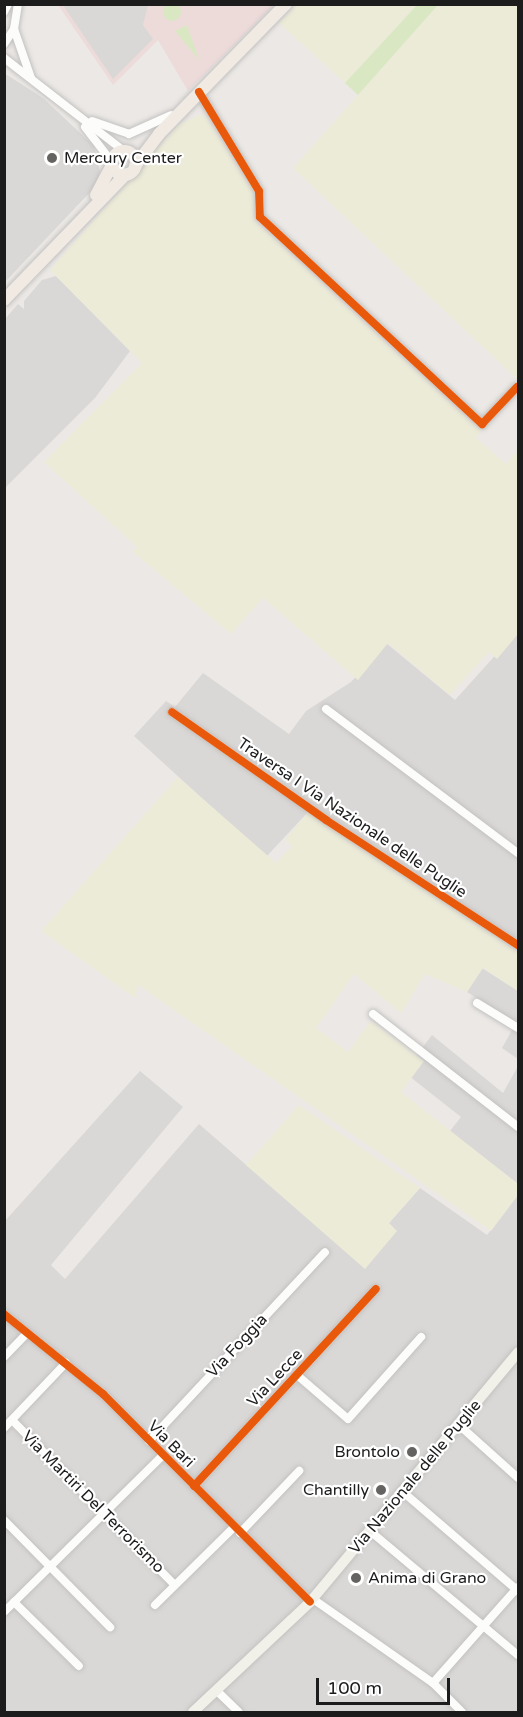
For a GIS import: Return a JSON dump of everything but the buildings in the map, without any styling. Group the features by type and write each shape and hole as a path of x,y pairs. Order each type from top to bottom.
{"main road":[{"path":"4,300 90,207 131,170 159,134 187,104 286,4"},
{"path":"90,207 112,163 125,151 159,134"},
{"path":"125,151 131,170"},
{"path":"112,163 131,170"},
{"name":"Via Nazionale delle Puglie","path":"193,1713 311,1601 519,1352"}],"street":[{"path":"4,12 8,4"},
{"path":"4,44 14,29 18,4"},
{"path":"14,29 32,80"},
{"path":"4,58 70,111 125,151"},
{"path":"199,92 259,191 260,217 482,424 517,387"},
{"path":"70,111 124,135 143,131 187,104"},
{"path":"70,111 112,163"},
{"path":"326,709 519,853"},
{"name":"Traversa I Via Nazionale delle Puglie","path":"172,712 326,820 519,945"},
{"path":"477,1003 519,1028"},
{"path":"373,1014 519,1127"},
{"name":"Via Foggia","path":"149,1441 325,1252"},
{"name":"Via Lecce","path":"194,1486 376,1289"},
{"name":"Via Bari","path":"4,1314 26,1334 66,1363 149,1441 311,1601 433,1683 462,1713"},
{"path":"4,1357 26,1334"},
{"path":"297,1374 348,1419 421,1337"},
{"path":"4,1428 66,1363"},
{"name":"Via Martiri Del Terrorismo","path":"12,1420 174,1584"},
{"path":"459,1425 519,1478"},
{"path":"4,1612 163,1455"},
{"path":"155,1605 174,1584 237,1530 299,1471"},
{"path":"403,1492 518,1589 433,1683"},
{"path":"4,1520 110,1627"},
{"path":"370,1532 519,1655"},
{"path":"14,1602 79,1666"},
{"path":"217,1691 239,1713"}],"shaded area":[{"path":"58,5 274,5 188,91 158,40 113,85"},
{"path":"63,5 148,5 143,25 153,39 113,79"},
{"path":"4,73 43,98 94,146 100,172 94,188 5,282"},
{"path":"56,276 130,351 95,398 5,488 5,319 18,304 24,309 24,301 42,280"},
{"path":"518,630 518,947 308,812 266,857 134,736 166,701 175,707 203,673 289,734 306,711 351,682 386,643 455,700"},
{"path":"482,968 518,991 518,1059 502,1048 516,1023 467,992"},
{"path":"432,1035 503,1093 518,1066 518,1184 450,1131 461,1117 404,1072"},
{"path":"140,1071 183,1107 51,1265 65,1279 199,1124 304,1215 397,1232 388,1224 420,1188 487,1235 518,1195 518,1712 5,1712 4,1222"}],"green space":[{"path":"168,3 176,3 181,8 179,19 168,21 163,16 163,8"},
{"path":"296,5 417,5 345,83 279,23"},
{"path":"417,5 438,5 358,95 345,83"},
{"path":"438,5 518,5 518,380 293,168"},
{"path":"187,25 199,60 175,31"},
{"path":"203,114 254,190 253,219 481,431 476,438 506,464 518,451 518,634 497,659 489,652 450,695 388,643 358,680 263,598 231,634 133,552 137,547 44,462 142,363 50,270 179,124"},
{"path":"178,777 276,863 292,846 285,840 308,812 518,951 518,991 483,968 467,992 425,974 401,1013 354,974 316,1028 348,1052 371,1021 424,1061 401,1092 518,1184 518,1195 491,1231 138,985 135,998 41,931"},
{"path":"299,1105 420,1188 389,1223 397,1231 365,1269 246,1165"}],"cycle path":[{"path":"199,92 259,191 260,217 482,424 517,387"},
{"path":"172,712 326,820 518,945"},
{"path":"194,1486 376,1289"},
{"path":"4,1314 103,1394 310,1602"}],"place":[{"name":"Mercury Center","path":"52,158"},
{"name":"Brontolo","path":"412,1452"},
{"name":"Chantilly","path":"381,1490"},
{"name":"Anima di Grano","path":"356,1578"}]}
